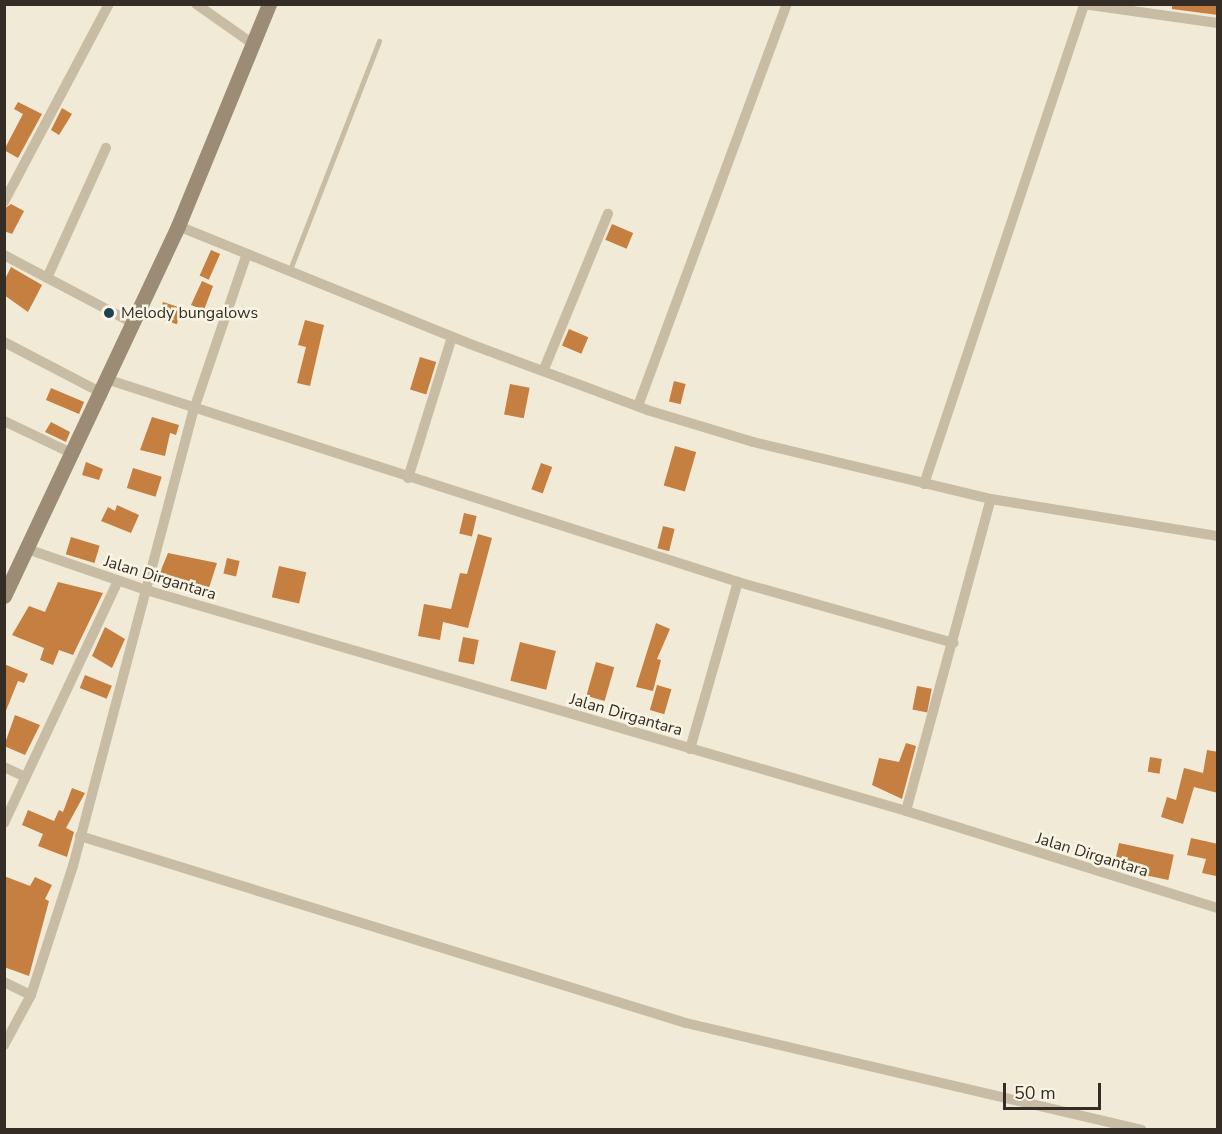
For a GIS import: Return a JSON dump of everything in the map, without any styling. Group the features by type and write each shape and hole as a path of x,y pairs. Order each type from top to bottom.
{"street":[{"path":"4,202 109,4"},
{"path":"196,4 253,44"},
{"path":"4,596 178,226 269,4"},
{"path":"638,406 787,4"},
{"path":"924,484 1083,5 1218,23"},
{"path":"47,278 106,148"},
{"path":"544,369 608,214"},
{"path":"178,226 246,256 452,337 544,369 638,406 753,442 991,499 1218,536"},
{"path":"4,255 133,323"},
{"path":"4,1045 31,995 80,836 194,410 246,256"},
{"path":"408,478 452,337"},
{"path":"4,342 103,385 194,410 738,582 954,643"},
{"path":"4,421 71,453"},
{"path":"906,811 954,643 991,499"},
{"name":"Jalan Dirgantara","path":"27,549 146,590 906,811 1217,905"},
{"path":"4,823 118,581"},
{"path":"690,749 738,582"},
{"path":"4,767 25,777"},
{"path":"80,836 686,1023 1142,1130"},
{"path":"4,982 31,995"}],"lane":[{"path":"288,273 379,41"}],"building":[{"path":"1172,4 1218,4 1218,15 1172,9"},
{"path":"18,102 42,114 18,158 4,150 23,114 14,109"},
{"path":"62,108 72,114 59,135 51,130"},
{"path":"11,204 24,211 12,234 4,231 4,209"},
{"path":"612,224 633,233 627,249 605,240"},
{"path":"211,250 220,254 209,280 200,276"},
{"path":"11,267 42,285 28,312 4,295 4,281"},
{"path":"202,281 213,286 204,310 191,305"},
{"path":"163,302 182,308 177,324 158,318"},
{"path":"305,320 324,325 310,386 297,383 306,347 298,345"},
{"path":"569,329 588,337 581,354 562,346"},
{"path":"420,357 436,362 426,394 410,390"},
{"path":"674,381 686,384 681,404 669,401"},
{"path":"510,384 530,388 524,418 504,414"},
{"path":"51,388 84,402 79,414 46,400"},
{"path":"152,417 179,425 176,435 170,433 165,456 140,450"},
{"path":"51,422 70,432 66,442 45,432"},
{"path":"675,446 696,452 685,491 664,485"},
{"path":"86,462 103,469 99,480 82,475"},
{"path":"541,463 552,467 543,493 531,489"},
{"path":"133,468 162,477 156,497 127,488"},
{"path":"117,505 139,515 131,533 101,521 108,507 115,511"},
{"path":"464,513 477,516 472,536 459,533"},
{"path":"663,526 675,529 669,551 657,548"},
{"path":"478,534 492,538 468,628 443,622 440,640 418,636 424,604 451,609 460,573 467,574"},
{"path":"71,537 100,546 94,563 66,554"},
{"path":"168,553 217,563 208,591 172,579 170,586 156,582"},
{"path":"227,558 240,561 236,577 223,574"},
{"path":"279,566 306,572 299,603 272,597"},
{"path":"58,582 103,593 73,655 59,650 53,665 40,660 44,648 12,635 29,606 45,612"},
{"path":"656,623 670,629 657,659 661,660 653,691 636,687"},
{"path":"105,627 125,639 112,668 92,656"},
{"path":"463,637 479,640 474,665 458,662"},
{"path":"520,642 556,651 546,690 510,681"},
{"path":"596,662 614,667 605,701 586,696"},
{"path":"4,664 28,674 24,683 18,681 5,713"},
{"path":"85,675 112,686 107,699 80,688"},
{"path":"657,685 671,689 664,714 650,710"},
{"path":"917,686 932,689 927,712 912,710"},
{"path":"15,715 40,725 25,755 4,746"},
{"path":"906,743 916,746 902,799 872,785 879,758 899,762"},
{"path":"1207,750 1218,752 1218,793 1194,787 1183,824 1161,817 1167,797 1176,800 1184,768 1203,773"},
{"path":"1150,757 1162,759 1160,774 1148,772"},
{"path":"72,788 85,793 66,828 74,832 67,857 38,846 43,834 22,825 28,810 54,821 59,810 63,812"},
{"path":"1191,838 1218,844 1216,876 1202,873 1206,859 1187,855"},
{"path":"1119,843 1174,855 1168,880 1114,868"},
{"path":"4,876 30,886 35,877 52,885 45,899 49,901 29,976 4,967"}],"place":[{"name":"Melody bungalows","path":"109,313"}]}
